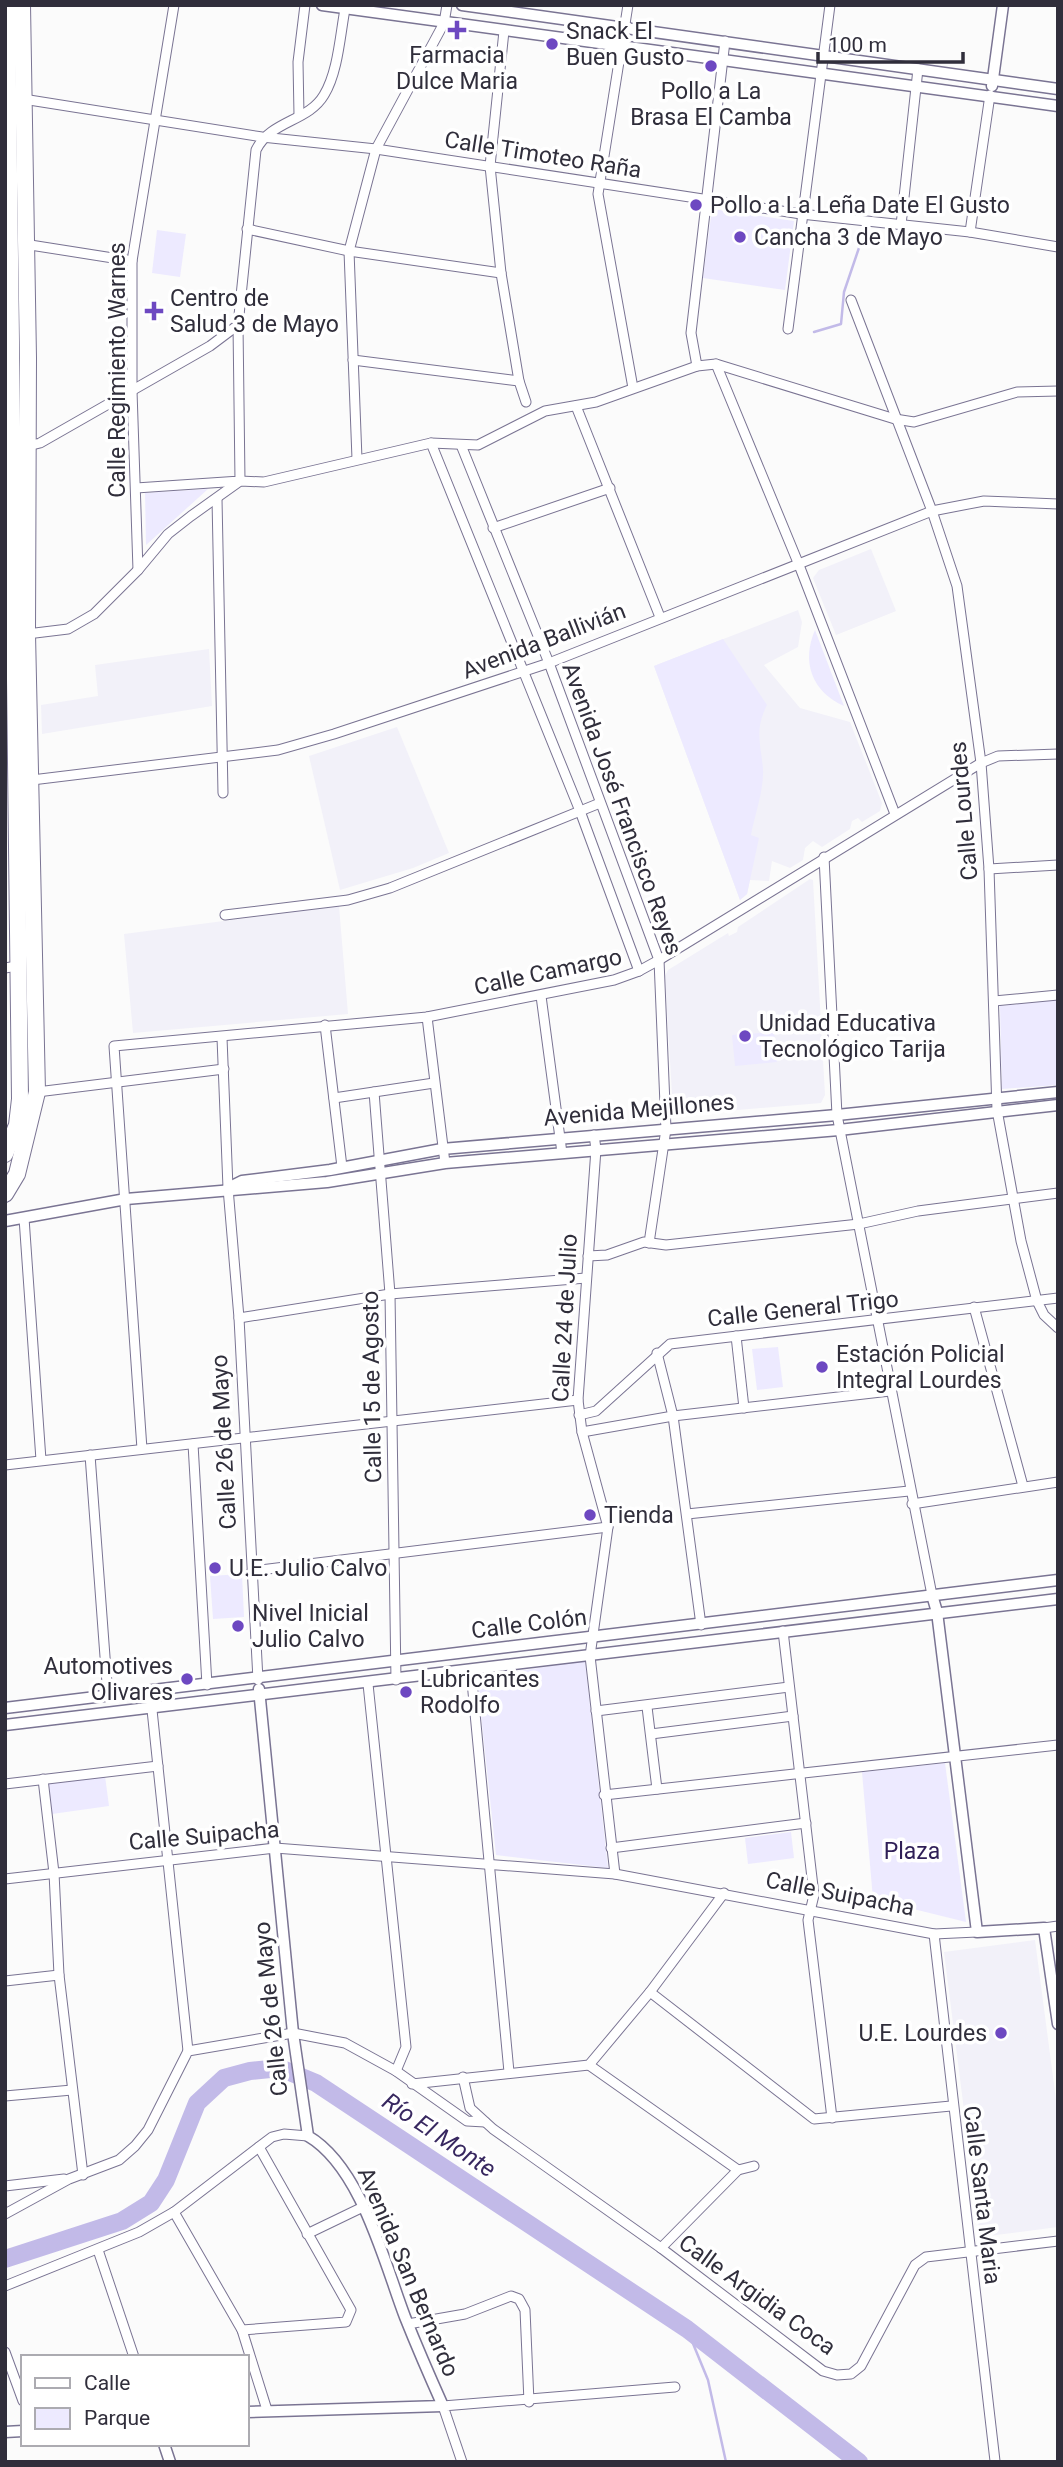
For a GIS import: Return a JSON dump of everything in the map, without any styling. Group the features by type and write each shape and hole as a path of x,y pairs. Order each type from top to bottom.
{"highway":[{"path":"5,1194 17,1174 37,1092 27,634 19,448 8,402 11,368 8,333 12,242 12,97 7,5"},
{"path":"12,97 22,5"},
{"path":"5,1154 17,1125 13,1100 9,711 19,448 28,377 28,358 12,242"}],"street":[{"name":"Calle Regimiento Warnes","path":"138,570 132,391 132,261 174,5"},
{"path":"299,115 298,62 305,5"},
{"path":"321,5 619,48 819,72 1058,106"},
{"path":"404,18 406,5"},
{"path":"357,459 349,251 376,149 444,23 447,5"},
{"path":"462,5 543,11 624,28 1058,89"},
{"path":"628,5 599,183 633,388"},
{"path":"788,329 819,72 830,5"},
{"path":"971,232 1003,5"},
{"path":"240,481 238,325 256,150 262,137 323,97 330,80 345,9"},
{"path":"505,31 490,166 501,273 519,381 526,402"},
{"path":"697,366 691,333 725,41"},
{"path":"901,225 918,68"},
{"name":"Calle Timoteo Raña","path":"12,97 262,137 376,149 801,214 971,232 1058,247"},
{"path":"247,229 349,251 501,273"},
{"path":"12,242 132,261"},
{"name":"Calle Lourdes","path":"851,300 932,511 957,586 981,763 989,869 997,1111 1013,1198 1037,1301 1058,1328"},
{"path":"19,448 40,443 210,346 238,325"},
{"path":"353,360 519,381"},
{"path":"716,364 799,565 895,814"},
{"path":"136,488 240,481 264,482 431,443 478,445 545,411 576,406 697,366 716,364 895,419 914,422 1017,392 1058,391"},
{"path":"576,406 660,617"},
{"name":"Avenida José Francisco Reyes","path":"431,443 580,811 639,971"},
{"name":"Avenida José Francisco Reyes","path":"461,445 549,663 659,960 666,1129 649,1243"},
{"path":"27,634 68,629 94,614 138,570 168,534 240,481"},
{"path":"493,528 610,488"},
{"path":"217,499 223,793"},
{"name":"Avenida Ballivián","path":"32,780 222,758 289,747 523,673 932,511 984,501 1058,504"},
{"name":"Calle Camargo","path":"116,1080 114,1046 427,1017 541,996 639,971 981,763 998,756 1058,754"},
{"path":"225,915 348,901 390,888 600,803"},
{"path":"11,849 33,845"},
{"path":"824,857 839,1130 909,1491 937,1612 958,1758 977,1932"},
{"path":"989,869 1058,865"},
{"path":"994,1001 1058,995"},
{"path":"541,996 562,1153"},
{"path":"427,1017 445,1163"},
{"path":"325,1025 342,1167"},
{"name":"Calle 26 de Mayo","path":"222,1038 228,1188 239,1318 259,1695 293,2033 307,2136"},
{"path":"37,1092 116,1080 224,1069"},
{"path":"116,1080 142,1449"},
{"path":"334,1098 434,1083"},
{"name":"Avenida Mejillones","path":"228,1188 242,1181 442,1149 837,1115 1058,1092"},
{"name":"Calle 15 de Agosto","path":"374,1093 390,1294 396,1681"},
{"name":"Avenida Mejillones","path":"5,1221 126,1199 228,1188 244,1190 327,1182 445,1163 665,1142 839,1130 1058,1105"},
{"name":"Calle 24 de Julio","path":"594,1135 596,1149 578,1400 582,1432 608,1527 590,1656 615,1874"},
{"path":"588,1256 597,1258 632,1245 666,1245 859,1224 918,1211 1058,1193"},
{"path":"24,1218 41,1460"},
{"path":"239,1318 390,1294 586,1279"},
{"name":"Calle General Trigo","path":"579,1415 592,1413 607,1402 657,1353 670,1344 1058,1298"},
{"path":"974,1307 1023,1486"},
{"path":"736,1336 744,1408"},
{"path":"657,1353 673,1416 701,1625"},
{"path":"582,1432 673,1416 890,1391"},
{"path":"5,1465 246,1439 391,1419 578,1400"},
{"path":"193,1444 207,1685"},
{"path":"90,1455 108,1697"},
{"path":"912,1504 1058,1482"},
{"path":"687,1514 909,1491"},
{"path":"252,1571 608,1527"},
{"name":"Calle Colón","path":"5,1708 258,1680 1058,1580"},
{"name":"Calle Colón","path":"5,1725 396,1681 782,1631 1058,1599"},
{"path":"782,1631 814,1895 808,1920 832,2118"},
{"path":"471,1671 509,2072"},
{"path":"368,1684 406,2048 396,2071"},
{"path":"596,1712 789,1687"},
{"path":"5,2186 69,2179 119,2160 148,2130 188,2052 150,1691"},
{"path":"647,1707 657,1789"},
{"path":"651,1734 793,1716"},
{"path":"604,1795 1058,1745"},
{"path":"5,1784 158,1766"},
{"path":"43,1779 54,1873 60,1975 83,2175"},
{"path":"611,1848 806,1823"},
{"name":"Calle Suipacha","path":"5,1879 275,1848 615,1874 810,1908 934,1934 1058,1926"},
{"path":"589,2065 650,1992 723,1893"},
{"path":"1044,1928 1058,2024"},
{"name":"Calle Santa Maria","path":"934,1934 951,2106 971,2250 995,2461"},
{"path":"5,1981 60,1975"},
{"path":"650,1992 814,2119 951,2106"},
{"path":"188,2052 293,2033 345,2043 396,2071 467,2121 485,2122"},
{"path":"412,2084 589,2065 738,2170"},
{"path":"463,2077 470,2108 485,2122"},
{"path":"5,2096 72,2090"},
{"name":"Calle Argidia Coca","path":"485,2122 765,2325 806,2360 837,2375 852,2374 861,2366 915,2265 926,2257 1058,2241"},
{"path":"5,2286 98,2250 174,2211 272,2137 284,2134 307,2136"},
{"name":"Avenida San Bernardo","path":"307,2136 323,2145 335,2160 363,2207 443,2406 462,2462"},
{"path":"242,2330 346,2322 351,2311 259,2147"},
{"path":"661,2248 738,2170 754,2165"},
{"path":"5,2214 69,2179"},
{"path":"307,2234 363,2207"},
{"path":"174,2211 242,2330 267,2410"},
{"path":"98,2250 133,2355"},
{"path":"408,2324 465,2314 511,2296 519,2299 525,2310 529,2402"},
{"path":"5,2352 21,2396"},
{"name":"Avenida San Bernardo","path":"248,2412 529,2402 675,2387"}],"shaded area":[{"path":"871,549 896,611 836,635 813,578 819,570"},
{"path":"798,610 802,622 798,647 764,665 800,708 850,722 882,803 880,811 862,822 858,818 852,821 850,829 822,847 813,841 805,848 803,860 790,868 772,861 769,881 750,880 747,894 740,900 654,666"},
{"path":"209,649 212,706 42,734 41,705 98,696 95,665"},
{"path":"397,727 449,853 413,868 340,890 309,756"},
{"name":"Unidad Educativa Tecnológico Tarija","path":"810,879 813,880 825,1095 821,1103 678,1115 673,1111 665,976 668,970 728,933 729,936 737,932 738,927"},
{"path":"339,906 348,1014 133,1033 124,934"},
{"name":"U.E. Lourdes","path":"1035,1940 1058,2115 1058,2227 980,2237 944,1952"}],"green space":[{"path":"712,209 794,221 785,290 703,278"},
{"path":"157,230 186,234 180,277 152,273"},
{"path":"208,489 146,545 145,493"},
{"path":"815,630 844,706 824,693 812,675 809,653"},
{"path":"723,639 767,705 759,730 762,785 751,835 759,838 747,894 740,900 654,666"},
{"path":"1058,1000 1058,1085 1002,1089 1000,1006"},
{"path":"774,1032 777,1062 735,1066 732,1035"},
{"path":"778,1347 783,1387 757,1390 752,1349"},
{"path":"242,1574 244,1617 213,1619 210,1576"},
{"path":"585,1661 608,1868 496,1855 477,1677"},
{"name":"Plaza","path":"945,1763 966,1922 873,1899 862,1772"},
{"path":"105,1776 109,1806 52,1814 48,1784"},
{"path":"791,1832 794,1858 748,1864 745,1838"}],"waterway":[{"path":"814,332 841,324 844,292 863,236"},
{"name":"Río El Monte","path":"5,2259 122,2221 151,2203 166,2180 197,2103 224,2078 250,2071 280,2068 316,2083 687,2329 859,2462"},
{"path":"687,2329 708,2380 726,2462"}],"place":[{"name":"Farmacia Dulce Maria","path":"457,30"},
{"name":"Snack El Buen Gusto","path":"552,44"},
{"name":"Pollo a La Brasa El Camba","path":"711,66"},
{"name":"Pollo a La Leña Date El Gusto","path":"696,205"},
{"name":"Cancha 3 de Mayo","path":"740,237"},
{"name":"Centro de Salud 3 de Mayo","path":"154,311"},
{"name":"Unidad Educativa Tecnológico Tarija","path":"745,1036"},
{"name":"Estación Policial Integral Lourdes","path":"822,1367"},
{"name":"Tienda","path":"590,1515"},
{"name":"U.E. Julio Calvo","path":"215,1568"},
{"name":"Nivel Inicial Julio Calvo","path":"238,1626"},
{"name":"Automotives Olivares","path":"187,1679"},
{"name":"Lubricantes Rodolfo","path":"406,1692"},
{"name":"U.E. Lourdes","path":"1001,2033"}]}
